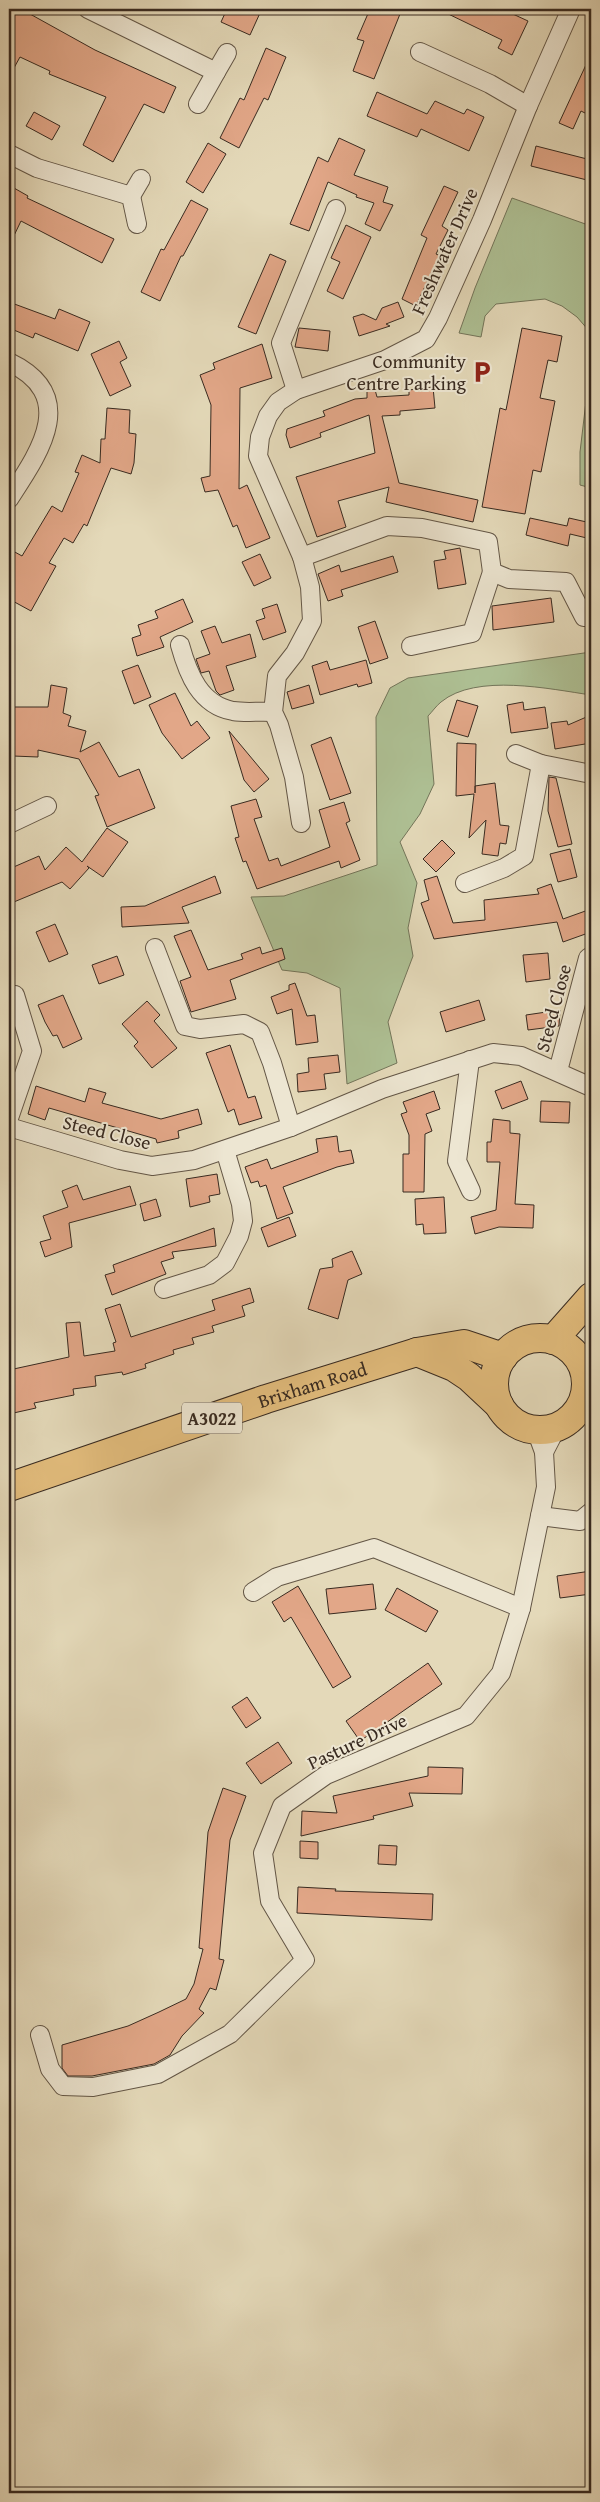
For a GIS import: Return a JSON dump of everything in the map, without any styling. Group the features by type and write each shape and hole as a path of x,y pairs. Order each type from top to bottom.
{"main road":[{"path":"553,1340 591,1297"},
{"path":"417,1352 454,1367 469,1376 514,1422 545,1436 572,1417 588,1386 584,1371 576,1356 564,1344 553,1340 535,1338 525,1340 509,1350 503,1357 494,1381 499,1405"},
{"name":"Brixham Road","path":"9,1487 266,1399 417,1352 464,1344 503,1357"}],"street":[{"path":"88,9 216,72"},
{"name":"Freshwater Drive","path":"301,823 294,777 279,724 273,712 277,676 295,653 312,621 310,587 302,557 258,456 260,437 268,416 278,402 296,390 385,360 426,339 438,318 482,220 528,106 571,9"},
{"path":"420,52 490,84 528,106"},
{"path":"198,104 227,53"},
{"path":"9,154 36,168 131,196"},
{"path":"138,224 131,196 140,179"},
{"path":"296,390 282,343 336,209"},
{"path":"9,362 23,369 46,397 50,421 30,466 9,499"},
{"path":"302,557 387,526 422,528 488,542 492,572 472,633 411,646"},
{"path":"492,572 510,579 566,582 584,617 591,616"},
{"path":"180,645 186,668 205,698 232,710 273,712"},
{"path":"516,754 540,764 591,774"},
{"path":"465,882 504,868 524,856 540,764"},
{"path":"9,824 47,806"},
{"path":"155,948 185,1026 200,1029 244,1024 260,1032 272,1063 291,1127"},
{"name":"Steed Close","path":"558,1071 573,1010 588,958 591,956"},
{"path":"9,1118 32,1051 15,995"},
{"name":"Steed Close","path":"9,1127 120,1160 152,1166 194,1160 225,1150 291,1127 382,1089 493,1053 521,1056 591,1087"},
{"path":"470,1060 457,1161 471,1191"},
{"path":"164,1290 209,1274 225,1263 239,1236 242,1221 240,1204 225,1150"},
{"name":"Pasture Drive","path":"40,2035 50,2070 63,2086 93,2087 158,2074 230,2034 305,1960 270,1901 263,1853 282,1806 326,1775 466,1716 501,1673 521,1608 546,1487 545,1436"},
{"path":"540,1516 580,1521 591,1512"},
{"path":"253,1592 278,1578 374,1548 521,1608"}],"green space":[{"path":"512,198 591,226 591,353 590,332 577,317 562,306 545,299 496,304 485,316 481,337 459,333 475,288"},
{"path":"591,359 591,488 580,485 580,452"},
{"path":"591,652 591,695 535,687 493,685 456,693 441,702 428,716 434,784 420,814 400,842 417,883 408,928 413,956 388,1022 397,1063 347,1084 340,988 307,973 282,970 251,897 284,896 377,865 376,717 390,688 408,678"}],"building":[{"path":"9,9 21,9 95,50 176,87 164,113 144,104 113,162 83,145 106,97 49,74 50,71 20,57 9,77"},
{"path":"227,9 250,9 260,13 250,35 221,22"},
{"path":"370,9 402,9 374,79 353,71 364,41 357,39"},
{"path":"438,9 502,9 528,21 512,55 498,48 502,40"},
{"path":"266,48 286,57 268,100 264,98 239,148 220,138 240,98 244,100"},
{"path":"591,54 591,116 581,111 573,129 559,123"},
{"path":"377,92 427,114 435,101 464,114 467,109 484,117 469,151 421,129 417,137 367,116"},
{"path":"34,112 60,126 52,140 26,126"},
{"path":"339,138 365,150 354,175 388,187 383,202 393,205 380,231 365,224 374,203 356,197 357,195 328,182 309,231 290,224 318,157 328,162"},
{"path":"208,143 226,154 203,193 186,182"},
{"path":"536,146 591,160 587,180 531,166"},
{"path":"444,186 458,192 442,226 448,230 436,254 445,258 440,272 433,269 416,306 402,299 427,238 421,235"},
{"path":"14,188 28,196 27,198 114,239 102,263 21,221 9,246 9,197"},
{"path":"191,200 208,209 183,256 181,256 160,301 141,292 161,249 164,250"},
{"path":"346,225 371,237 343,299 327,291 340,262 331,258"},
{"path":"270,254 286,261 256,334 238,327"},
{"path":"9,302 55,319 59,309 90,322 78,351 35,333 33,338 9,328"},
{"path":"398,302 404,317 386,324 390,326 359,336 353,317 363,314 376,320 382,308"},
{"path":"299,328 330,331 328,351 295,347"},
{"path":"522,328 562,336 557,362 548,360 540,398 555,401 541,472 533,470 525,514 482,507 500,408 506,410"},
{"path":"119,341 127,358 120,362 131,386 110,396 91,354"},
{"path":"262,344 272,378 240,388 239,489 247,485 270,538 246,548 237,525 233,527 218,490 205,492 201,478 210,476 211,405 200,375 215,369 213,363"},
{"path":"374,386 377,397 409,395 409,390 433,387 435,408 400,411 400,415 382,416 399,483 478,500 473,522 386,502 389,487 338,501 346,527 317,537 296,477 375,453 369,415 320,433 321,437 290,448 286,435 287,429 325,416 323,411 355,399 367,398 367,388"},
{"path":"107,408 130,410 129,433 136,434 134,463 131,474 111,468 87,526 84,524 73,543 64,538 49,563 56,566 31,611 9,599 9,560 13,551 22,556 52,506 62,512 79,473 75,472 82,455 100,463 101,439 105,439"},
{"path":"530,518 567,526 569,518 591,523 591,539 570,534 568,546 526,535"},
{"path":"460,548 466,584 438,589 434,561 446,559 444,551"},
{"path":"260,554 271,578 254,586 242,562"},
{"path":"393,556 398,572 341,590 343,596 328,601 318,574 339,565 341,572"},
{"path":"551,598 554,622 493,630 492,606"},
{"path":"183,599 193,622 160,637 164,647 137,656 132,638 141,635 138,625 158,618 155,611"},
{"path":"277,604 286,632 263,640 256,621 265,618 262,609"},
{"path":"375,621 388,658 370,664 358,627"},
{"path":"215,626 222,643 250,634 256,657 226,666 234,690 220,695 216,691 209,671 201,673 196,659 210,654 201,631"},
{"path":"366,660 372,683 358,687 357,684 320,695 312,666 327,661 330,670"},
{"path":"138,665 151,697 134,704 122,671"},
{"path":"51,685 67,688 63,713 71,716 68,726 86,731 80,752 99,742 119,777 139,769 155,808 107,827 95,796 99,795 79,759 38,750 38,757 13,756 14,707 48,707"},
{"path":"309,685 314,703 292,709 287,692"},
{"path":"175,693 191,726 197,721 210,738 182,759 162,733 149,705"},
{"path":"457,700 478,706 468,737 447,731"},
{"path":"523,702 524,710 545,707 548,728 511,733 507,705"},
{"path":"591,715 591,743 555,749 551,723 567,721 568,725"},
{"path":"229,731 269,779 254,792 244,780"},
{"path":"331,737 351,793 330,800 311,745"},
{"path":"457,743 476,744 475,786 495,783 500,825 509,826 506,844 500,843 498,856 482,854 486,820 469,838 474,794 456,796"},
{"path":"549,777 556,778 572,844 558,847 548,811"},
{"path":"256,799 262,817 254,819 269,861 278,858 281,866 330,847 319,810 344,802 350,821 346,823 360,860 341,868 339,861 257,889 246,861 243,862 235,838 239,837 231,806"},
{"path":"107,828 128,842 103,877 87,866 89,868 70,889 62,882 9,904 9,869 39,856 45,870 66,847 82,862"},
{"path":"442,840 455,853 436,872 423,859"},
{"path":"570,849 577,877 558,882 550,854"},
{"path":"215,876 221,893 182,907 189,923 122,927 121,907 145,906"},
{"path":"437,876 453,923 485,920 484,900 539,894 537,889 551,884 563,919 591,909 591,932 563,942 557,922 434,939 421,903 429,900 424,880"},
{"path":"55,924 68,954 49,962 36,932"},
{"path":"191,930 208,970 243,959 241,954 260,947 262,954 282,948 285,959 230,980 236,999 191,1012 180,981 191,977 174,936"},
{"path":"548,953 550,979 526,982 523,955"},
{"path":"117,956 124,975 99,984 92,965"},
{"path":"295,983 307,1016 315,1015 318,1042 296,1045 292,1009 277,1014 271,997 289,990 289,985"},
{"path":"63,995 82,1039 63,1048 57,1035 53,1036 38,1005"},
{"path":"479,1000 485,1020 446,1032 440,1012"},
{"path":"147,1001 160,1015 154,1021 177,1048 152,1068 134,1046 138,1042 122,1024"},
{"path":"560,1010 559,1026 528,1030 526,1015"},
{"path":"230,1045 248,1098 255,1096 262,1118 239,1125 234,1109 228,1112 206,1053"},
{"path":"338,1055 340,1072 324,1074 326,1089 298,1092 297,1074 309,1072 308,1058"},
{"path":"521,1081 528,1099 502,1109 495,1091"},
{"path":"36,1086 85,1102 89,1088 106,1093 102,1103 161,1119 198,1109 202,1124 178,1131 179,1138 157,1143 156,1139 49,1108 45,1120 28,1114"},
{"path":"434,1091 440,1109 426,1114 432,1131 425,1134 424,1192 403,1192 403,1154 409,1154 409,1135 401,1114 407,1112 403,1102"},
{"path":"541,1101 570,1102 569,1123 540,1122"},
{"path":"493,1119 510,1121 510,1133 520,1134 515,1204 534,1205 533,1228 499,1227 475,1234 471,1217 496,1210 500,1162 487,1162 487,1142 491,1142"},
{"path":"337,1136 339,1152 351,1150 354,1163 337,1167 283,1187 293,1213 277,1219 266,1185 260,1187 258,1181 251,1183 245,1167 267,1159 271,1169 318,1152 316,1139"},
{"path":"217,1174 220,1194 209,1196 210,1202 190,1207 186,1179"},
{"path":"77,1185 83,1200 130,1186 136,1205 69,1223 72,1247 45,1257 40,1242 51,1239 43,1216 68,1207 62,1191"},
{"path":"444,1197 446,1233 424,1234 423,1224 416,1225 415,1199"},
{"path":"156,1199 161,1216 144,1221 140,1204"},
{"path":"289,1217 296,1236 268,1247 261,1228"},
{"path":"214,1228 216,1246 172,1252 174,1258 161,1262 166,1274 112,1295 105,1275 115,1272 113,1265"},
{"path":"352,1251 362,1274 348,1280 338,1319 308,1309 320,1269 333,1267 332,1259"},
{"path":"250,1288 254,1302 242,1306 245,1316 212,1326 214,1332 192,1338 194,1344 173,1350 174,1354 145,1364 146,1368 123,1375 122,1372 95,1376 96,1386 73,1389 74,1395 34,1403 36,1408 9,1414 9,1370 69,1357 66,1323 80,1322 84,1356 115,1351 113,1343 116,1342 105,1309 120,1304 131,1337 215,1310 212,1300"},
{"path":"591,1571 591,1594 560,1598 557,1576"},
{"path":"373,1584 376,1609 329,1614 326,1589"},
{"path":"298,1586 351,1677 333,1688 291,1617 284,1622 272,1602"},
{"path":"397,1588 438,1611 426,1632 385,1610"},
{"path":"428,1663 442,1684 360,1741 346,1721"},
{"path":"247,1697 261,1718 246,1728 232,1707"},
{"path":"278,1742 292,1763 261,1784 246,1763"},
{"path":"428,1767 463,1768 462,1794 409,1793 413,1806 373,1816 374,1819 301,1836 302,1811 337,1813 333,1796 428,1776"},
{"path":"223,1788 246,1796 230,1840 219,1959 224,1960 216,1990 210,1988 199,2009 204,2013 182,2036 170,2055 154,2064 92,2076 68,2076 62,2068 62,2045 128,2026 186,1999 194,1984 203,1949 199,1948 208,1832"},
{"path":"300,1841 318,1842 318,1859 300,1858"},
{"path":"379,1845 397,1846 396,1865 378,1864"},
{"path":"298,1887 336,1889 335,1891 433,1894 432,1920 297,1913"}],"place":[{"name":"Community Centre Parking","path":"482,372"}]}
